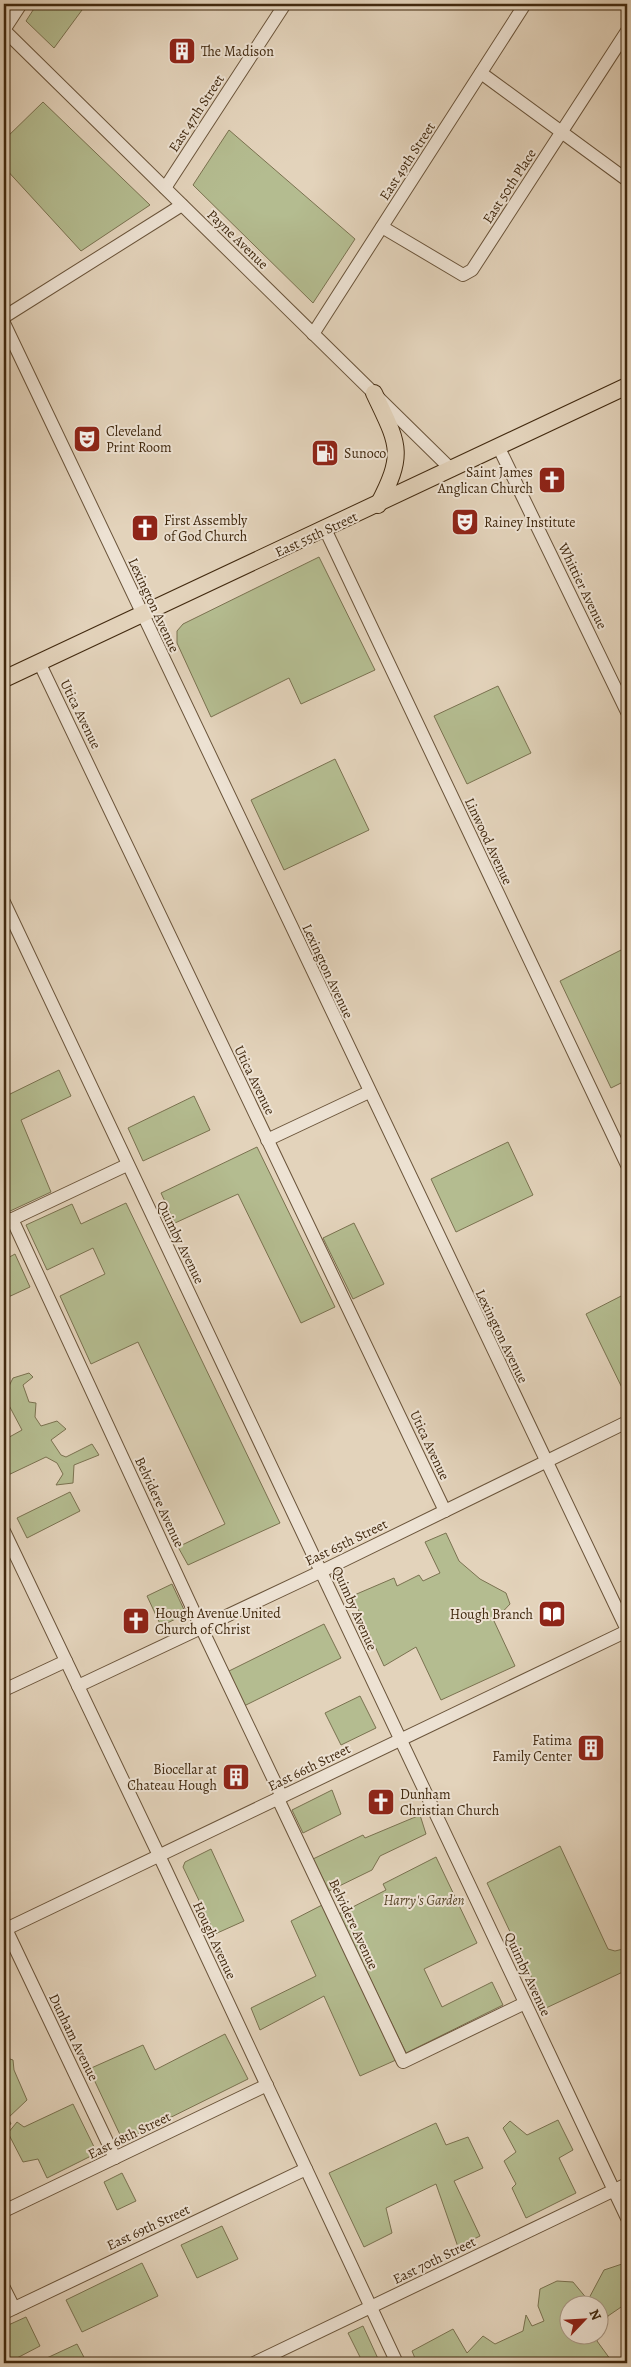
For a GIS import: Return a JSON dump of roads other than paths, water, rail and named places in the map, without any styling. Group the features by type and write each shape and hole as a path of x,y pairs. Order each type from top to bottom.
{"main road":[{"name":"East 55th Street","path":"4,679 142,616 627,386"},
{"path":"374,393 391,430 397,452 390,482 378,505"}],"street":[{"path":"4,30 21,4"},
{"name":"East 47th Street","path":"165,188 285,4"},
{"name":"East 49th Street","path":"313,334 525,4"},
{"name":"Payne Avenue","path":"4,30 452,470"},
{"name":"East 50th Place","path":"382,227 462,275 472,270 627,31"},
{"path":"481,73 627,180"},
{"path":"4,317 182,205"},
{"name":"Lexington Avenue","path":"4,323 627,1631"},
{"name":"Whittier Avenue","path":"498,446 627,712"},
{"name":"Linwood Avenue","path":"324,530 627,1165"},
{"name":"Utica Avenue","path":"39,662 444,1511"},
{"name":"Quimby Avenue","path":"4,902 627,2218"},
{"path":"268,1140 369,1092"},
{"path":"8,1221 127,1165"},
{"name":"Belvidere Avenue","path":"8,1221 201,1627 403,2062 525,2003"},
{"name":"East 65th Street","path":"78,1686 322,1571 627,1422"},
{"name":"Hough Avenue","path":"4,1531 160,1856 397,2363"},
{"name":"East 66th Street","path":"5,1930 627,1631"},
{"path":"4,1690 66,1660"},
{"name":"Dunham Avenue","path":"5,1930 115,2158"},
{"name":"East 68th Street","path":"4,2211 267,2085"},
{"name":"East 69th Street","path":"9,2310 306,2169"},
{"name":"East 70th Street","path":"254,2363 627,2184"},
{"path":"4,2288 9,2310"}],"place":[{"name":"The Madison","path":"182,51"},
{"name":"Cleveland Print Room","path":"87,439"},
{"name":"Sunoco","path":"325,453"},
{"name":"Saint James Anglican Church","path":"552,480"},
{"name":"Rainey Institute","path":"465,522"},
{"name":"First Assembly of God Church","path":"145,528"},
{"name":"Hough Branch","path":"552,1614"},
{"name":"Hough Avenue United Church of Christ","path":"136,1621"},
{"name":"Fatima Family Center","path":"591,1748"},
{"name":"Biocellar at Chateau Hough","path":"236,1777"},
{"name":"Dunham Christian Church","path":"381,1802"}],"park label":[{"name":"Harry's Garden","path":"424,1900"}]}
